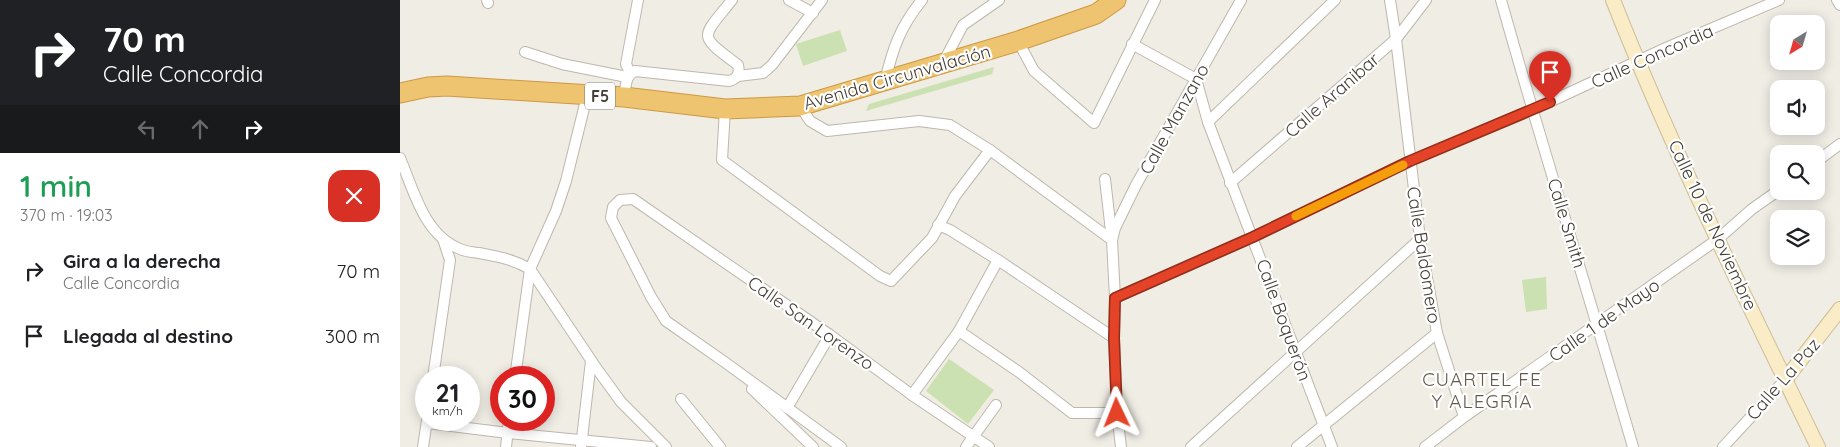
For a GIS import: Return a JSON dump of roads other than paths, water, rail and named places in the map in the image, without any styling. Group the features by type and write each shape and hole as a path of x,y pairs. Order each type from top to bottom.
{"highway":[{"name":"Avenida Circunvalación","path":"400,93 428,87 447,86 624,97 725,109 800,106 1018,41 1096,14 1116,0"}],"main road":[{"name":"Calle 10 de Noviembre","path":"1613,0 1638,63 1718,239 1818,447"},
{"name":"Calle La Paz","path":"1785,380 1840,309"}],"street":[{"path":"624,97 629,75 626,64 638,0"},
{"path":"732,0 710,28 708,39 711,45 738,65 738,76"},
{"path":"790,0 813,13"},
{"path":"525,52 562,64 629,75 635,71 729,81 738,76 763,74 822,0"},
{"path":"884,81 893,49 907,18 922,0"},
{"path":"942,64 963,25 998,0"},
{"path":"1018,41 1034,70 1094,123 1155,0"},
{"name":"Calle Manzano","path":"1112,240 1115,228 1136,185 1241,0"},
{"path":"1208,122 1335,0"},
{"name":"Calle Baldomero","path":"1390,0 1420,239 1437,333 1464,417"},
{"name":"Calle Aranibar","path":"1230,184 1396,39 1426,0"},
{"name":"Calle Smith","path":"1501,0 1633,447"},
{"name":"Calle Concordia","path":"1115,298 1253,237 1410,161 1532,110 1638,63 1668,47 1779,0"},
{"path":"1837,0 1840,5"},
{"path":"1132,44 1196,79"},
{"name":"Calle Boquerón","path":"1196,79 1208,122 1230,184 1253,237 1332,447"},
{"path":"517,366 530,269 556,211 566,181 587,96"},
{"path":"800,106 810,121 827,131 919,121 950,125 990,150 1112,240"},
{"path":"725,109 722,160 880,276 891,281 932,238 955,196 990,150"},
{"path":"1825,155 1840,144"},
{"path":"400,158 430,227 443,239 461,250 515,260 530,269 591,361 621,402 666,447"},
{"path":"1105,180 1112,240 1117,413 1121,447"},
{"name":"Calle 1 de Mayo","path":"1426,447 1464,417 1598,325 1718,239 1752,209 1770,196"},
{"name":"Calle San Lorenzo","path":"726,363 666,322 651,297 611,218 614,207 620,200 633,199 989,447"},
{"path":"938,225 950,230 998,260 1114,338"},
{"path":"435,366 450,260 443,239"},
{"path":"1191,447 1420,239"},
{"path":"912,395 959,331 998,260"},
{"path":"959,331 1019,372 1072,414 1117,413"},
{"path":"1297,447 1437,333"},
{"path":"787,408 830,335"},
{"path":"581,444 591,361"},
{"path":"726,363 842,447"},
{"path":"726,363 813,447"},
{"name":"Calle La Paz","path":"1723,447 1785,380"},
{"path":"681,399 720,447"},
{"path":"966,447 996,405"},
{"path":"480,429 581,444 651,447"},
{"path":"424,447 426,431"},
{"path":"506,447 508,433"}],"district":[{"name":"CUARTEL FE Y ALEGRÍA","path":"1482,390"}]}
